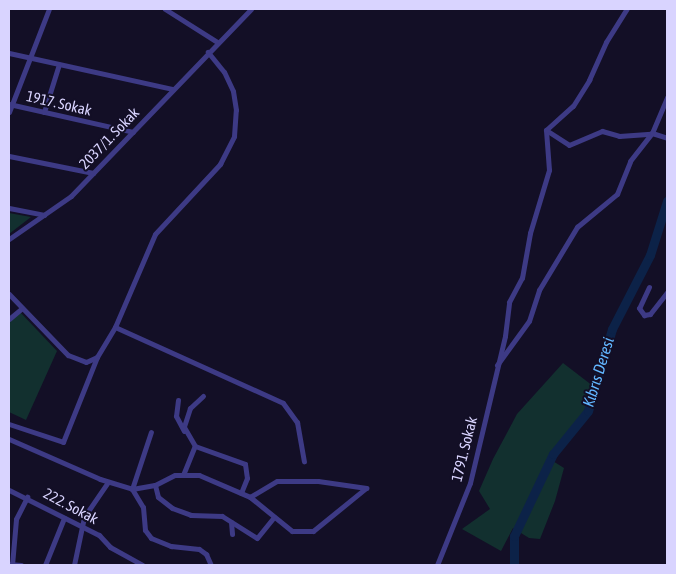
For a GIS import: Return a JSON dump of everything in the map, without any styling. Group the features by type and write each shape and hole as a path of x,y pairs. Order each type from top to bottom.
{"street":[{"path":"9,112 10,105 49,9"},
{"path":"165,9 217,42"},
{"name":"2037/1. Sokak","path":"9,239 44,215 93,174 217,42 251,9"},
{"path":"627,9 606,42 589,80 574,106 546,130 569,146 602,131 619,136 651,133 667,138"},
{"path":"9,424 64,442 97,357 115,328 155,234 220,164 234,136 236,110 233,92 224,72 208,52"},
{"path":"9,53 174,88"},
{"path":"44,112 58,64"},
{"path":"496,365 529,321 539,290 577,227 617,194 630,162 651,133 667,97"},
{"name":"1917. Sokak","path":"10,105 133,132"},
{"name":"1791. Sokak","path":"437,565 470,483 510,302 522,278 530,233 549,170 546,130"},
{"path":"9,156 93,174"},
{"path":"9,208 44,215"},
{"path":"649,288 639,308 644,315 650,314 667,292"},
{"path":"9,294 68,355 86,362 97,357"},
{"path":"9,320 22,308"},
{"path":"115,328 287,406 298,427 304,461"},
{"path":"186,433 184,421 190,408 203,396"},
{"path":"178,400 176,416 179,426 194,446 245,464 247,478 241,493"},
{"path":"151,432 132,489 143,507 144,530 151,538 171,546 199,549 206,554 211,565"},
{"path":"9,439 108,482 132,489 155,485 175,475 199,475 250,497 292,532 313,531 366,488 328,482 277,481 250,497"},
{"path":"183,474 194,446"},
{"path":"74,565 82,528 92,502 108,482"},
{"path":"155,485 158,497 172,508 191,515 216,514 256,538 274,517"},
{"name":"222. Sokak","path":"9,490 27,497 82,528 99,535 110,547 142,565"},
{"path":"21,565 11,565 16,519 27,497"},
{"path":"45,565 64,518"},
{"path":"231,522 232,534"}],"green space":[{"path":"9,213 31,217 9,234"},
{"path":"20,312 57,351 26,420 9,412 9,322"},
{"path":"563,363 593,386 590,403 548,458 564,468 555,501 540,539 529,538 513,528 501,551 462,529 490,509 479,491 493,459 517,414"}],"waterway":[{"name":"Kıbrıs Deresi","path":"514,565 514,536 553,454 588,411 612,329 650,255 667,201"}]}
